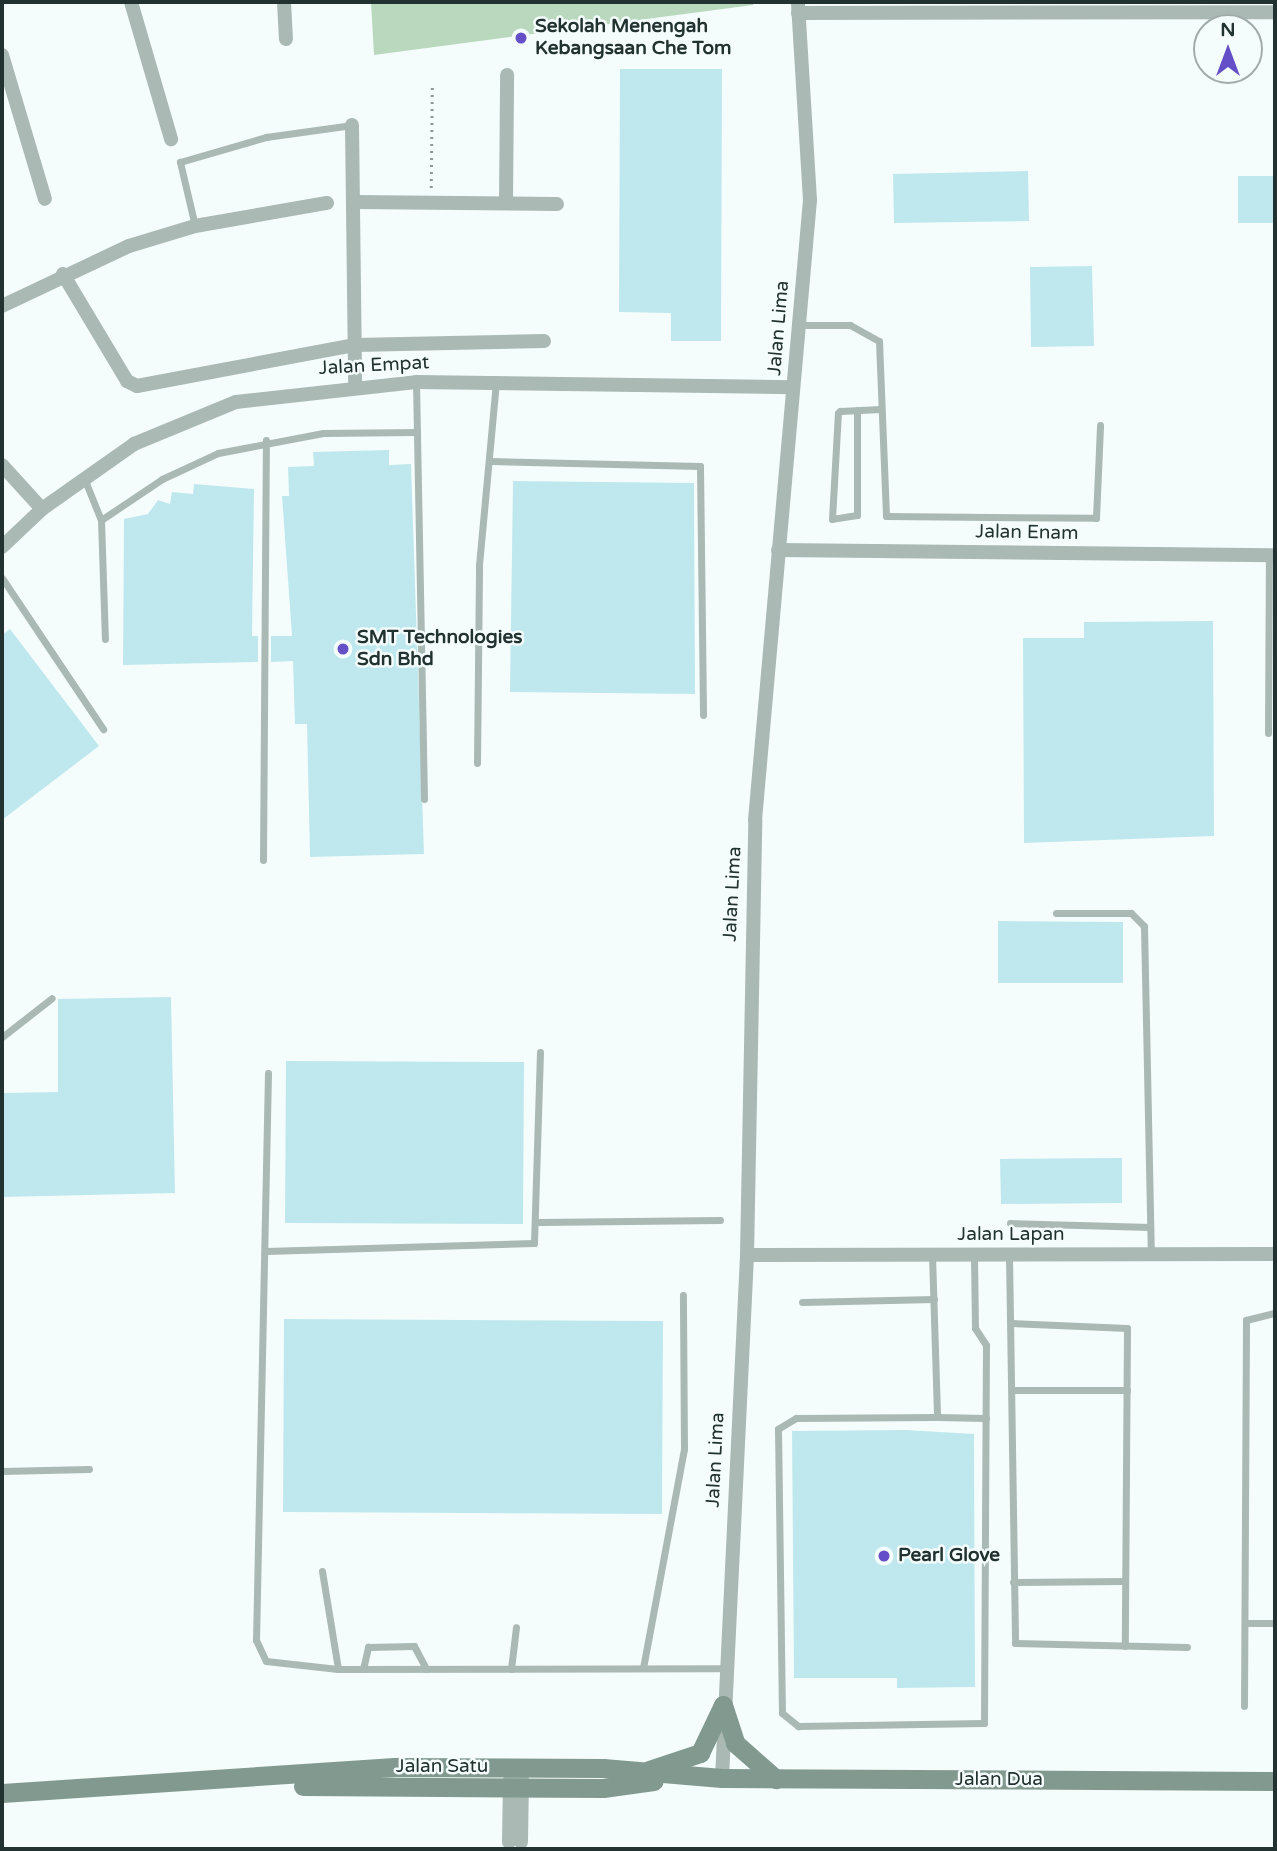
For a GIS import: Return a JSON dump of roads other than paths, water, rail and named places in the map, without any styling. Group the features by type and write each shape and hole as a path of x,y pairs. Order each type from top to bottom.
{"main road":[{"path":"641,1772 700,1753 723,1705"},
{"path":"723,1705 735,1743 776,1779"},
{"name":"Jalan Satu","path":"2,1793 205,1784 394,1767 516,1767 641,1772 722,1779"},
{"name":"Jalan Satu","path":"205,1784 603,1788 680,1777"},
{"name":"Jalan Dua","path":"722,1779 1275,1781"}],"street":[{"path":"131,2 171,139"},
{"path":"284,2 286,39"},
{"path":"798,7 1153,7 1275,12"},
{"name":"Jalan Lima","path":"722,1779 723,1668 747,1255 754,844 811,159 798,7"},
{"path":"2,55 45,199"},
{"path":"506,202 507,75"},
{"path":"352,125 355,202 355,386"},
{"path":"355,202 557,204"},
{"path":"2,306 63,274 195,226 327,203"},
{"path":"63,274 127,381 137,386 355,345 544,341"},
{"name":"Jalan Empat","path":"2,547 42,509 84,477 182,420 236,402 355,386 416,382 793,387"},
{"path":"2,465 42,509"},
{"name":"Jalan Enam","path":"778,550 1272,555"},
{"name":"Jalan Lapan","path":"747,1255 1275,1254"},
{"path":"515,1842 516,1767"}],"lane":[{"path":"195,226 180,162 266,137 352,125"},
{"path":"799,325 850,325 874,334 881,409 882,511 892,517 1096,518 1100,425"},
{"path":"416,382 424,799"},
{"path":"477,764 479,565 491,461 496,382"},
{"path":"858,410 858,515 832,519 837,415 858,410 881,409"},
{"path":"101,520 162,479 218,453 266,440 417,432"},
{"path":"263,860 266,440"},
{"path":"491,461 699,466 703,716"},
{"path":"84,477 101,520 105,639"},
{"path":"1268,733 1272,555"},
{"path":"2,578 103,729"},
{"path":"1056,913 1137,914 1144,926 1151,1253"},
{"path":"2,1037 52,998"},
{"path":"266,1251 528,1245 539,1235 540,1052"},
{"path":"268,1073 256,1640 266,1661 280,1668 338,1669 723,1668"},
{"path":"539,1222 720,1220"},
{"path":"1010,1223 1150,1227"},
{"path":"932,1254 937,1417"},
{"path":"974,1254 975,1328 986,1345 986,1418 984,1723 877,1728 789,1723 782,1713 778,1429 796,1418 986,1418"},
{"path":"1009,1255 1013,1390 1013,1581 1017,1647 1187,1647"},
{"path":"643,1668 684,1449 683,1294"},
{"path":"802,1302 934,1299"},
{"path":"1244,1706 1246,1320 1275,1314"},
{"path":"1012,1323 1124,1325 1127,1390 1125,1646"},
{"path":"1013,1390 1127,1390"},
{"path":"2,1471 89,1469"},
{"path":"322,1571 338,1669"},
{"path":"1013,1581 1125,1581"},
{"path":"1246,1623 1275,1623"},
{"path":"511,1669 516,1627"},
{"path":"363,1669 368,1647 402,1646 420,1649 426,1669"}],"place":[{"name":"Sekolah Menengah Kebangsaan Che Tom","path":"521,38"},
{"name":"SMT Technologies Sdn Bhd","path":"343,649"},
{"name":"Pearl Glove","path":"884,1556"}]}
